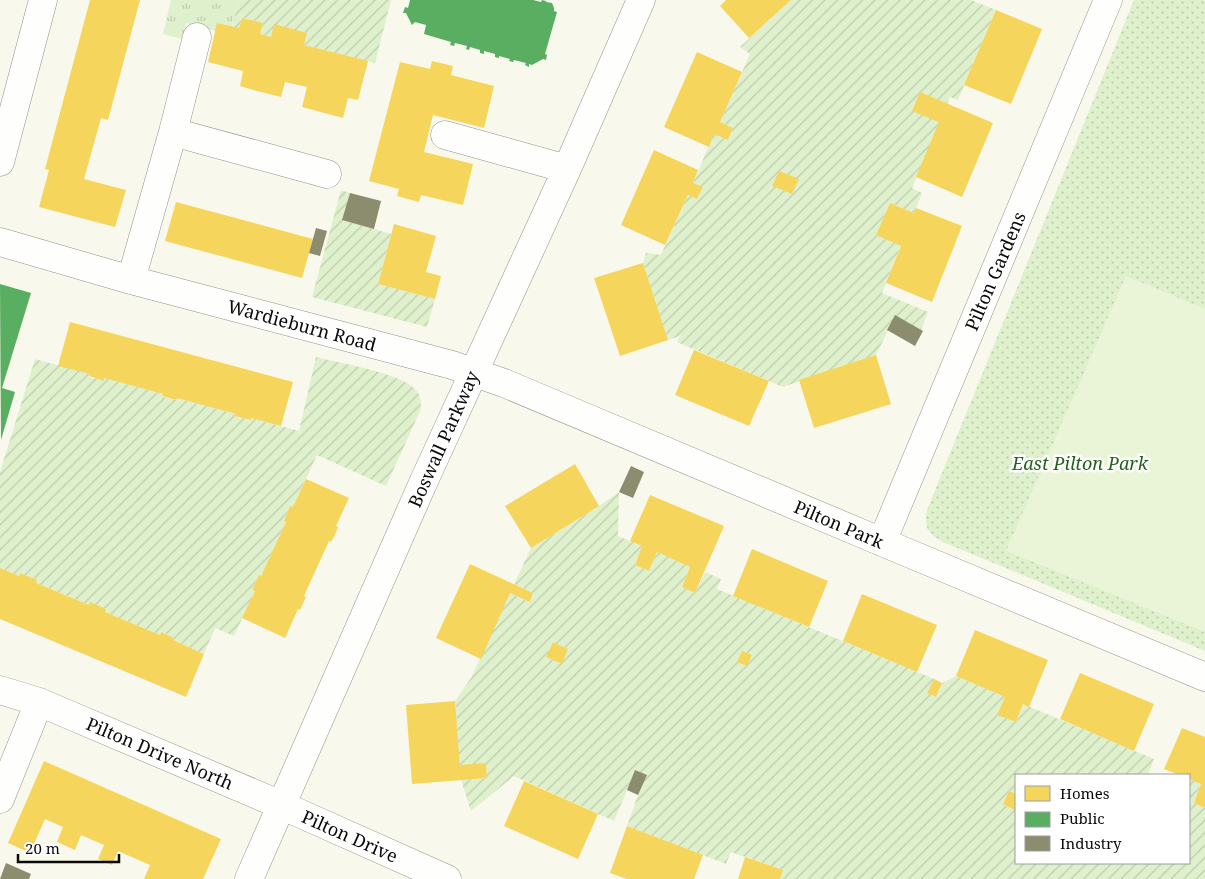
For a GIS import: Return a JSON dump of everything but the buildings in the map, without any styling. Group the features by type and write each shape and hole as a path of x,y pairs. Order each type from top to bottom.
{"street":[{"path":"0,162 43,0"},
{"name":"Boswall Parkway","path":"249,879 472,372 567,169 641,0"},
{"name":"Pilton Gardens","path":"882,542 1108,0"},
{"path":"131,280 173,132 197,37"},
{"path":"173,132 327,174"},
{"path":"445,135 567,169"},
{"name":"Wardieburn Road","path":"0,242 131,280 452,364 472,372"},
{"name":"Pilton Park","path":"472,372 513,386 1205,677"},
{"name":"Pilton Drive North","path":"0,690 39,702 281,805"},
{"path":"0,798 39,702"},
{"name":"Pilton Drive","path":"281,805 447,879"}],"green space":[{"path":"171,0 239,0 232,27 216,31 186,23 182,39 163,34"},
{"path":"239,0 391,0 375,63 304,45 306,33 275,25 271,37 260,34 263,23 242,18 239,29 232,27"},
{"path":"791,0 971,0 996,10 958,100 950,97 912,188 922,193 914,213 890,203 876,235 901,245 882,293 928,312 921,330 895,316 876,355 783,387 677,342 680,336 668,340 643,263 646,253 661,255 688,195 697,199 702,187 693,183 714,134 728,140 733,128 720,122 750,54 740,47"},
{"name":"East Pilton Park","path":"1134,0 1205,0 1205,651 943,542 930,533 926,521 927,510"},
{"path":"341,190 350,193 343,220 391,234 378,284 435,299 427,327 312,297"},
{"path":"1126,276 1205,309 1205,632 1006,551"},
{"path":"316,357 369,369 409,384 420,397 421,409 386,486 317,455 293,507 290,506 284,521 286,522 261,576 259,575 252,590 255,591 234,636 215,628 204,654 173,640 174,638 162,632 160,635 105,612 106,609 91,603 89,605 36,583 36,580 20,573 19,576 0,568 0,472 35,359 90,374 89,377 103,380 104,378 163,394 163,397 176,400 177,398 236,414 235,416 250,420 251,418 299,431"},
{"path":"619,492 618,536 642,546 635,565 649,571 657,552 690,567 682,587 695,593 705,572 721,579 717,589 934,679 928,693 936,697 942,683 956,676 1005,697 998,715 1016,722 1023,704 1154,759 1148,774 1015,774 1015,794 1009,791 1003,804 1015,810 1015,864 1190,864 1190,779 1201,784 1194,803 1205,808 1205,879 780,879 783,870 731,852 726,864 627,826 638,795 635,771 614,821 514,776 471,811 461,780 487,778 486,764 460,765 455,701 471,678 510,593 530,602 533,593 514,584 531,548","holes":["553,642 568,649 562,663 546,657"]}]}
